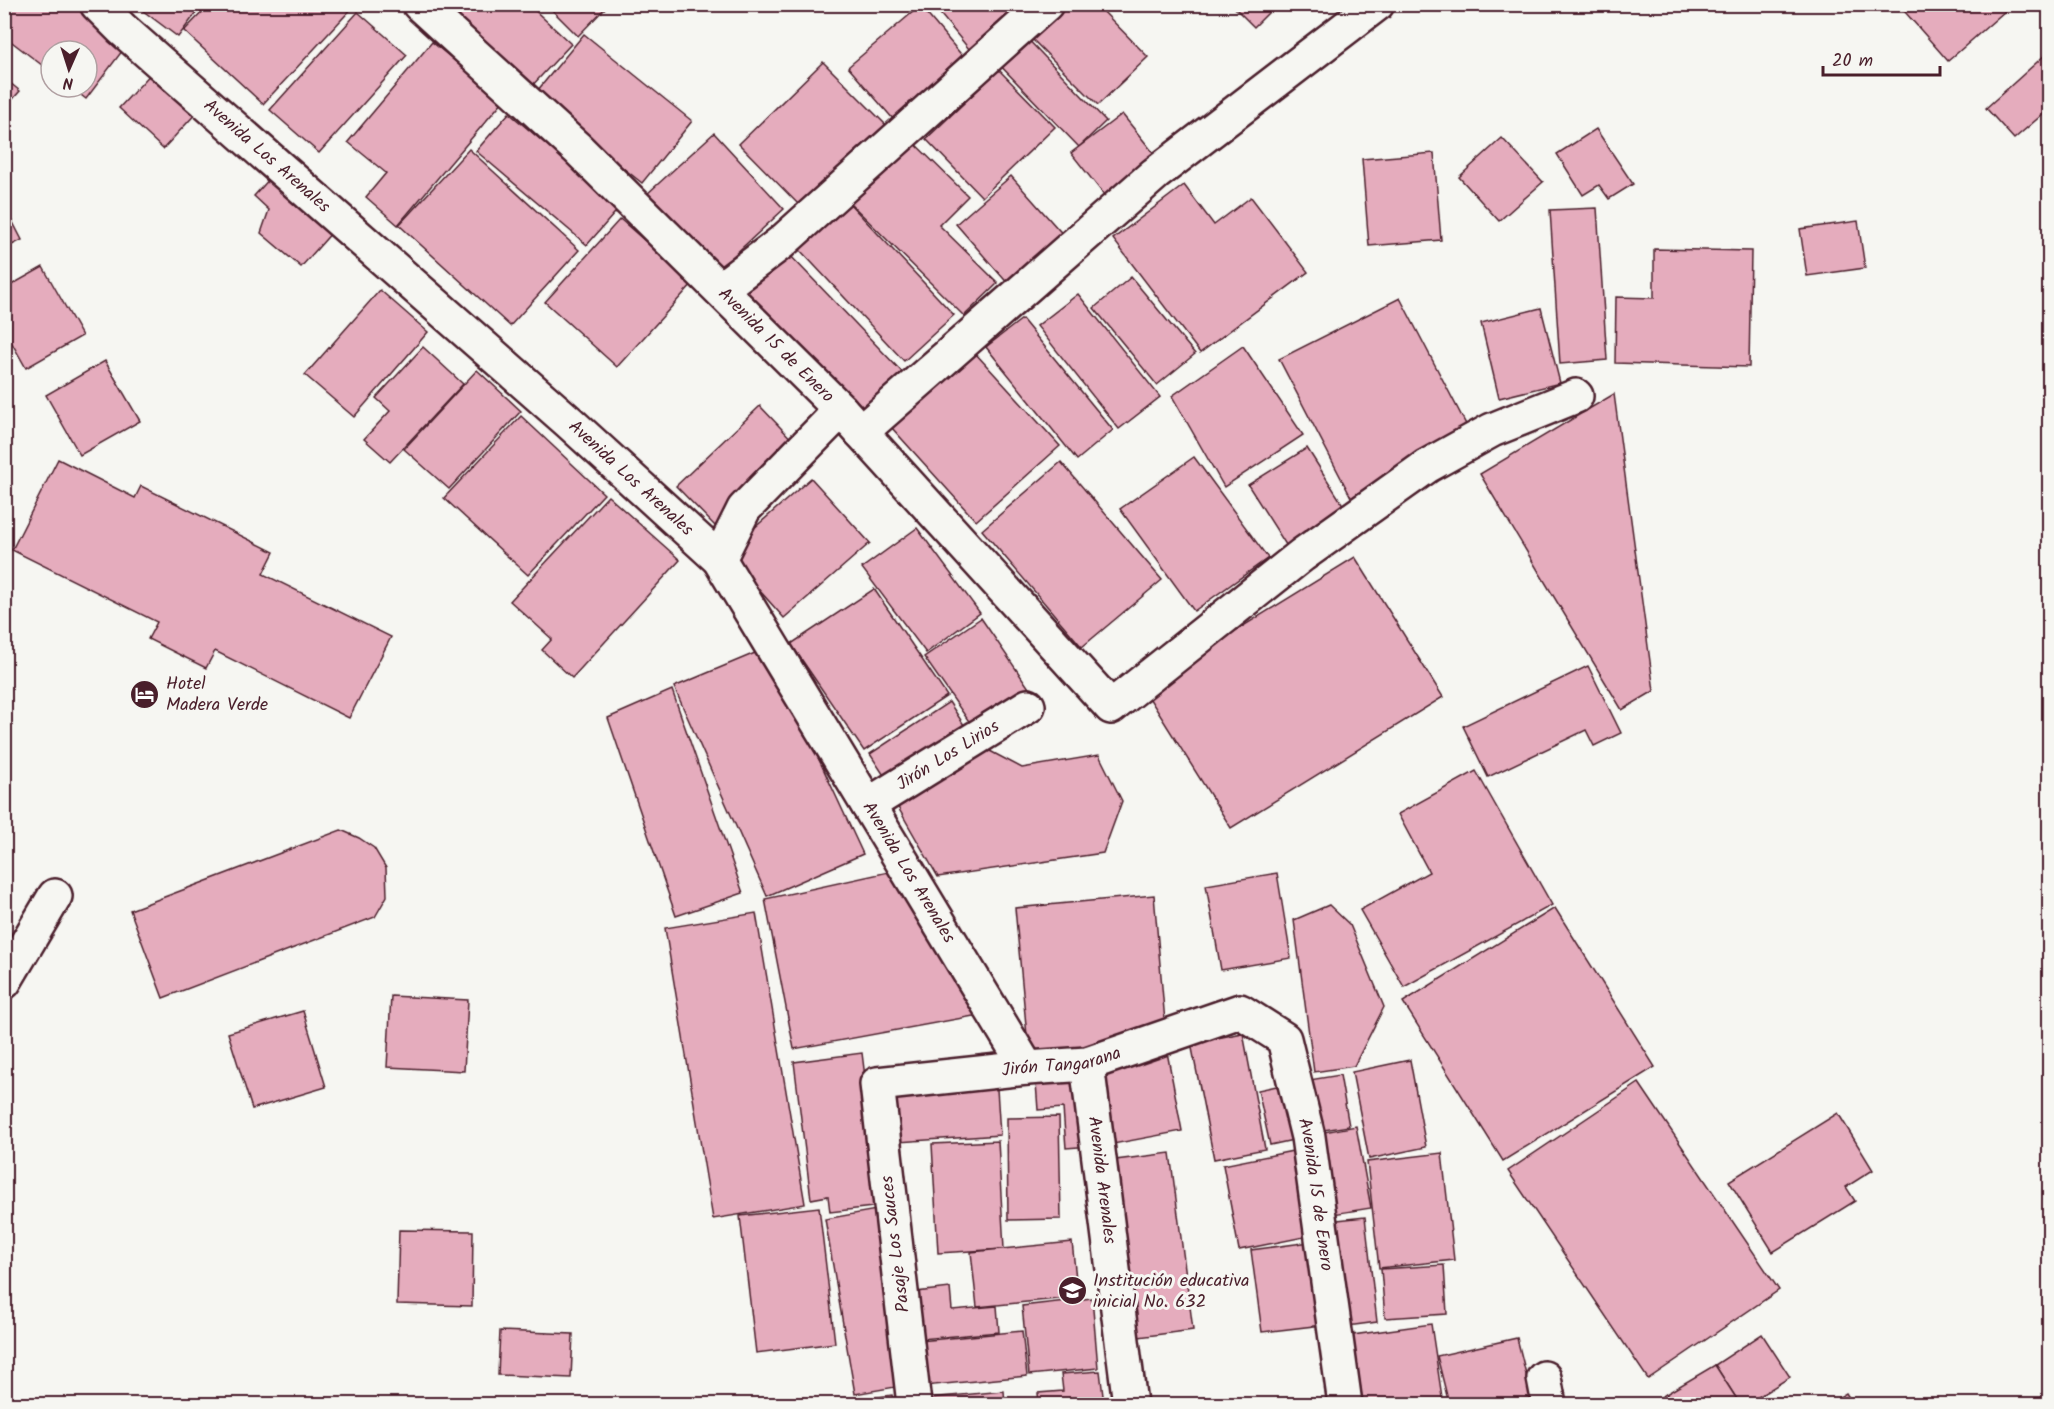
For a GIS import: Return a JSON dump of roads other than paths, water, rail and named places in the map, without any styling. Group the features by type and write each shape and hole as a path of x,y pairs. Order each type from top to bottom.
{"street":[{"name":"Avenida Los Arenales","path":"98,4 122,29 560,414 719,559 1027,1068"},
{"name":"Avenida 15 de Enero","path":"419,4 578,149 851,421 1111,707 1302,555 1427,466 1492,430 1576,396"},
{"path":"720,289 782,242 1046,4"},
{"path":"719,559 744,509 1155,174 1377,4"},
{"name":"Jirón Los Lirios","path":"868,805 1028,706"},
{"path":"4,982 55,896"},
{"name":"Avenida 15 de Enero","path":"1240,1011 1284,1039 1308,1137 1345,1404"},
{"name":"Jirón Tangarana","path":"877,1084 1087,1064 1240,1011"},
{"name":"Avenida Arenales","path":"1087,1064 1130,1404"},
{"name":"Pasaje Los Sauces","path":"877,1084 914,1404"}],"place":[{"name":"Hotel Madera Verde","path":"145,694"},
{"name":"Institución educativa inicial No. 632","path":"1072,1291"}]}
